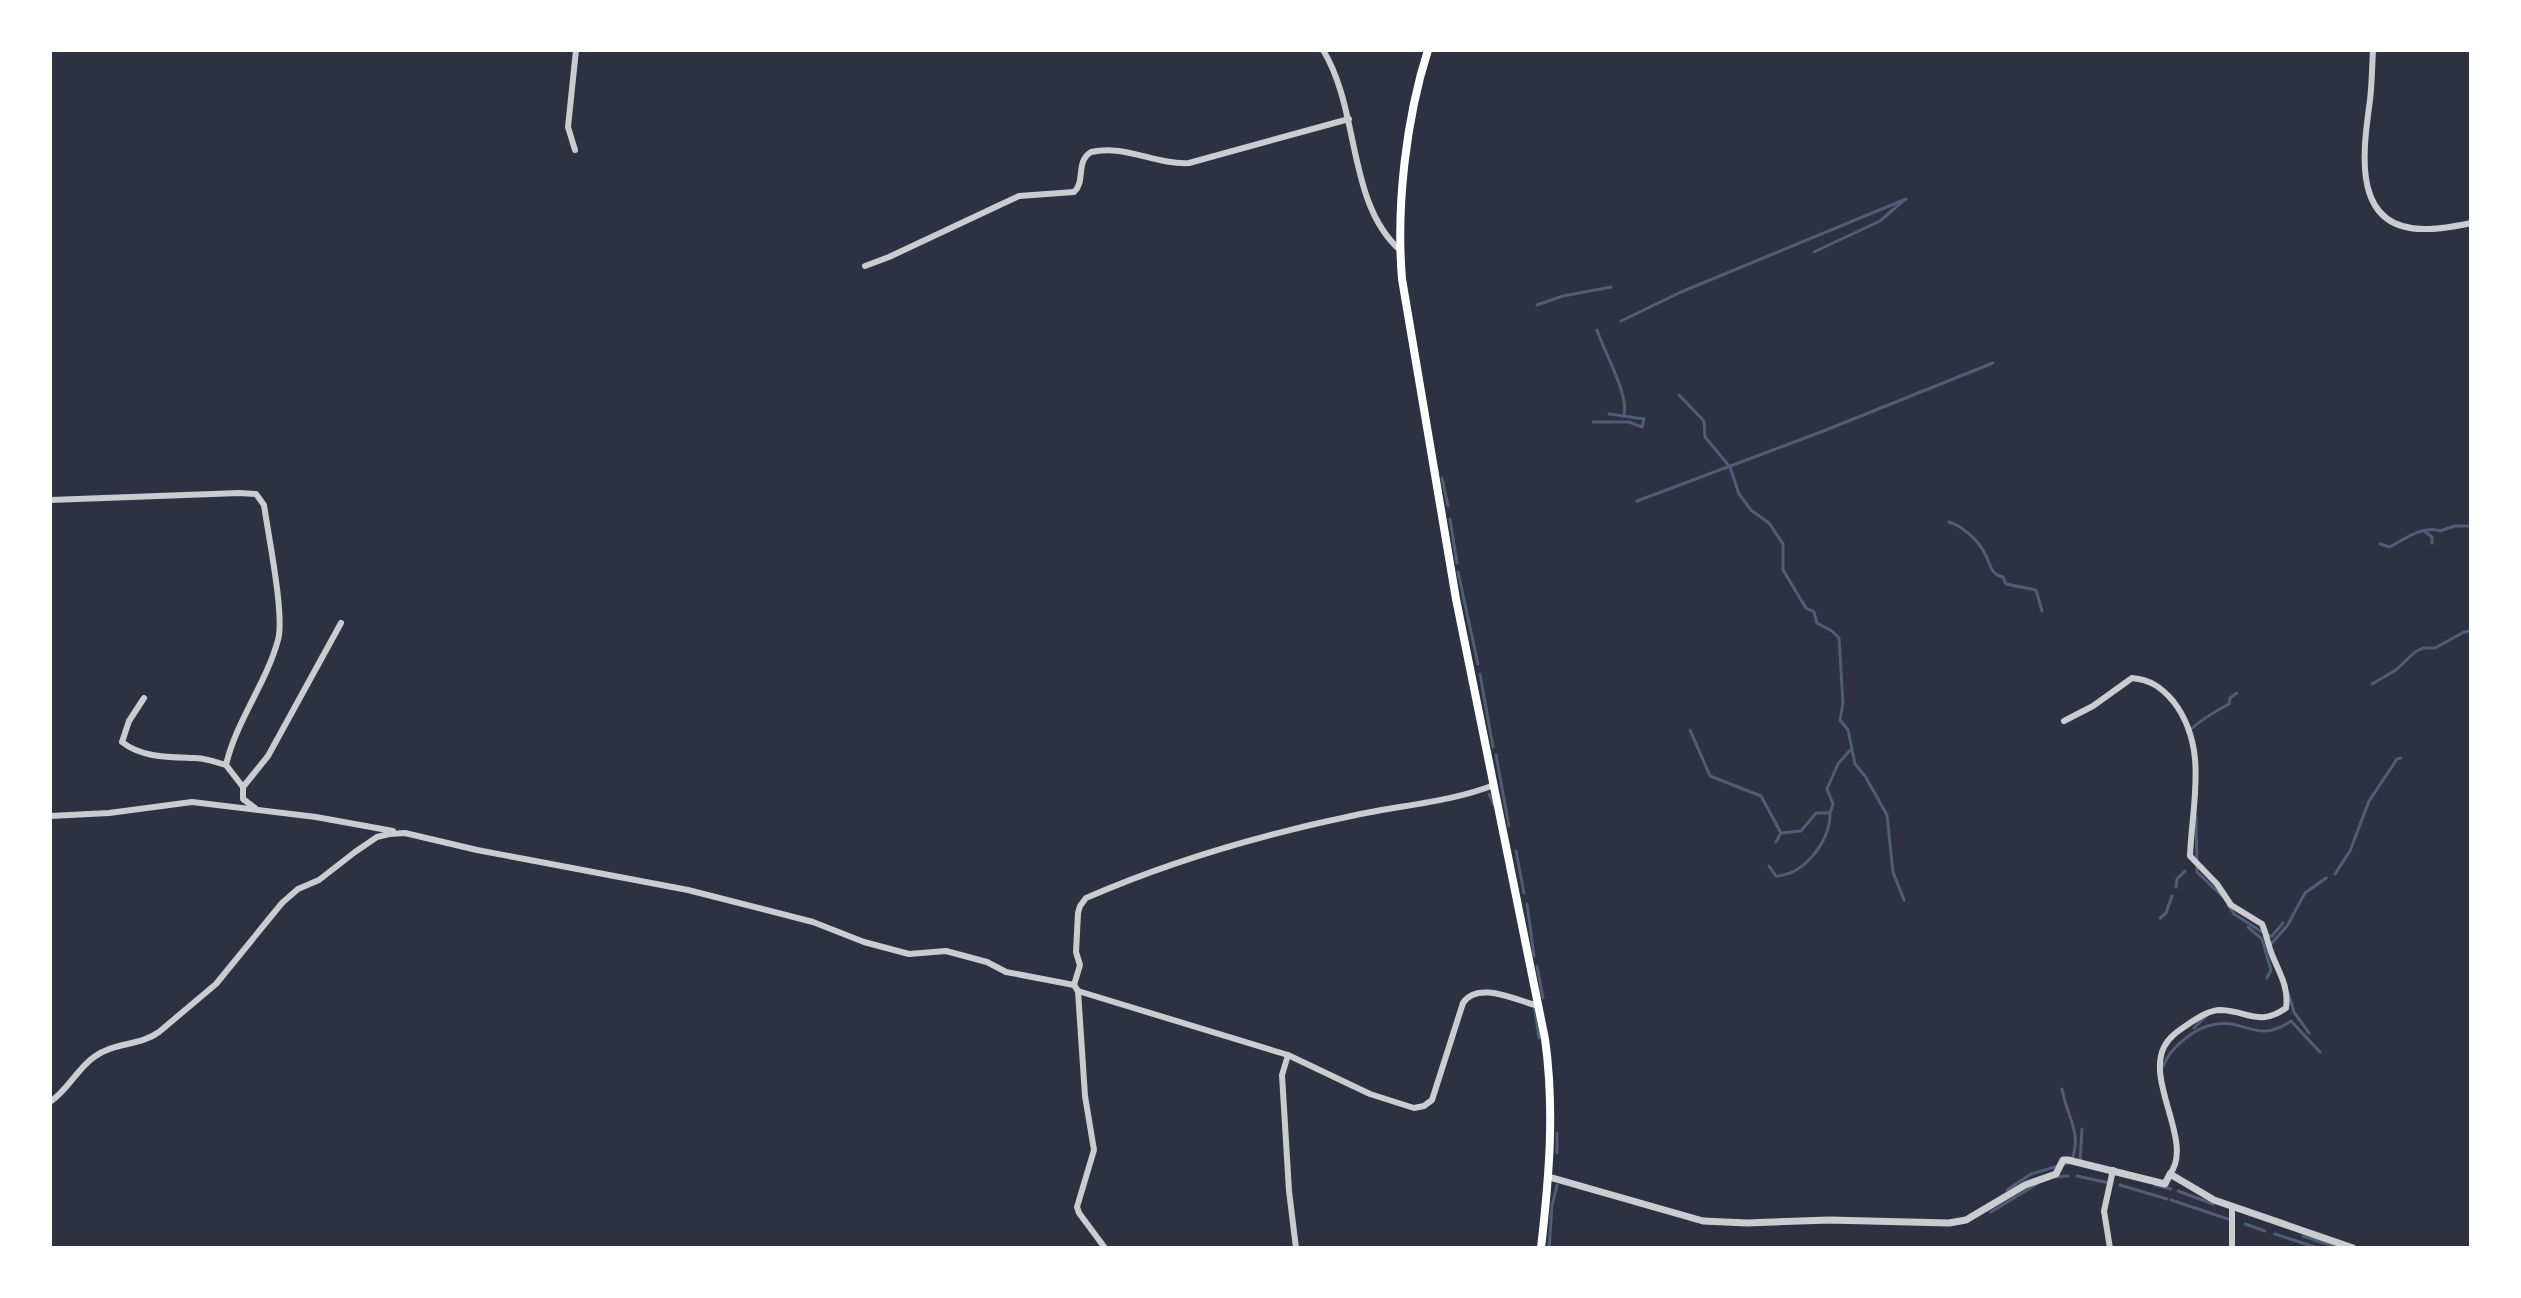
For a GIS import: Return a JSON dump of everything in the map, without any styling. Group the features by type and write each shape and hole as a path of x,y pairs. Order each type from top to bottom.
{"main road":[{"path":"1428,50 1407,148 1400,250 1407,316 1453,585 1539,1006 1549,1069 1549,1177 1541,1248"}],"street":[{"path":"575,150 568,127 576,50"},
{"path":"1323,50 1349,119 1367,200 1387,239 1400,250"},
{"path":"2373,50 2363,154 2365,182 2370,196 2378,210 2393,221 2411,228 2428,229 2471,223"},
{"path":"865,266 1019,196 1074,192 1079,187 1082,161 1091,152 1111,151 1189,163 1349,119"},
{"path":"50,500 239,493 256,494 264,505 279,612 279,638 231,744 226,765"},
{"path":"243,787 268,756 341,623"},
{"path":"1549,1177 1703,1221 1747,1223 1829,1220 1949,1223 1973,1217 2025,1185 2056,1174 2063,1160 2165,1184 2174,1168 2175,1141 2160,1074 2165,1046 2182,1029 2212,1011 2259,1019 2275,1016 2286,1008 2288,998 2262,924 2231,905 2217,884 2190,856 2197,755 2191,731 2165,692 2149,680 2132,678 2093,706 2064,721"},
{"path":"144,698 129,721 122,742 133,751 175,758 198,758 226,765 243,787 243,799 258,810"},
{"path":"1105,1248 1077,1207 1094,1150 1085,1096 1076,988 1080,965 1076,952 1081,903 1086,898 1224,846 1355,815 1461,795 1494,785"},
{"path":"50,816 109,813 192,802 405,833 688,890 813,922 864,942 909,954 946,951 974,958 1006,972 1076,988 1288,1055 1370,1094 1419,1108 1432,1100 1463,1003 1469,994 1493,994 1539,1006"},
{"path":"50,1102 63,1093 92,1058 113,1046 149,1039 192,1006 216,984 282,903 298,889 319,880 377,837 405,833"},
{"path":"1288,1055 1282,1075 1296,1248"},
{"path":"2110,1248 2104,1211 2113,1170"},
{"path":"2170,1174 2214,1200 2353,1248"},
{"path":"2232,1206 2232,1248"}],"waterway":[{"path":"1621,321 1681,292 1906,199"},
{"path":"1814,252 1880,221 1903,201"},
{"path":"1537,305 1563,296 1611,287"},
{"path":"1597,330 1620,385 1624,415"},
{"path":"1637,501 1993,363"},
{"path":"1679,395 1704,421 1705,437 1730,467 1739,494 1751,510 1769,523 1783,544 1783,570 1806,608 1814,612 1817,623 1839,638 1843,703 1840,720 1848,730 1855,764 1887,815 1893,872 1904,900"},
{"path":"1593,422 1629,422 1642,427 1644,419 1609,414"},
{"path":"1442,478 1448,506"},
{"path":"1450,519 1457,563"},
{"path":"1949,522 1973,538 1993,571 2003,577 2006,584 2036,590 2042,611"},
{"path":"2380,544 2390,547 2420,531 2471,526"},
{"path":"2424,531 2432,537 2432,543"},
{"path":"1458,572 1478,664"},
{"path":"2372,684 2396,670 2415,652 2435,648 2471,631"},
{"path":"1480,674 1493,747"},
{"path":"2189,731 2229,704 2230,698 2237,693"},
{"path":"1690,730 1710,776 1761,796 1781,833"},
{"path":"1776,842 1781,833 1801,831 1816,813 1830,813 1833,804 1827,789 1838,764 1850,750"},
{"path":"1496,755 1509,826"},
{"path":"2335,874 2350,851 2369,801 2397,759 2401,758"},
{"path":"1489,794 1494,805"},
{"path":"1769,866 1776,876 1796,870 1805,863 1826,835 1830,815"},
{"path":"2196,817 2197,872 2221,895"},
{"path":"1516,851 1524,893"},
{"path":"2176,887 2177,879 2185,871"},
{"path":"2271,944 2287,926 2305,893 2326,878"},
{"path":"2160,918 2166,913 2172,896"},
{"path":"1527,904 1534,956"},
{"path":"2228,905 2234,914 2262,932"},
{"path":"2268,936 2272,936 2283,923"},
{"path":"2248,927 2262,939 2271,970 2267,978"},
{"path":"1537,966 1543,998"},
{"path":"2289,995 2294,1012 2309,1033"},
{"path":"1534,1004 1539,1038"},
{"path":"2194,1028 2207,1015"},
{"path":"2163,1067 2184,1039 2217,1024 2269,1031 2291,1021 2320,1052"},
{"path":"2007,1190 2031,1174 2071,1162 2075,1133 2062,1089"},
{"path":"2080,1163 2082,1129"},
{"path":"1557,1133 1557,1153"},
{"path":"2055,1177 2068,1176"},
{"path":"2077,1176 2109,1183"},
{"path":"1991,1212 2037,1184"},
{"path":"1549,1248 1557,1185"},
{"path":"2120,1185 2167,1199"},
{"path":"2155,1185 2171,1189"},
{"path":"2178,1191 2213,1204"},
{"path":"2171,1200 2231,1220"},
{"path":"2245,1224 2265,1231"},
{"path":"2275,1234 2318,1248"},
{"path":"2303,1236 2339,1248"}]}
